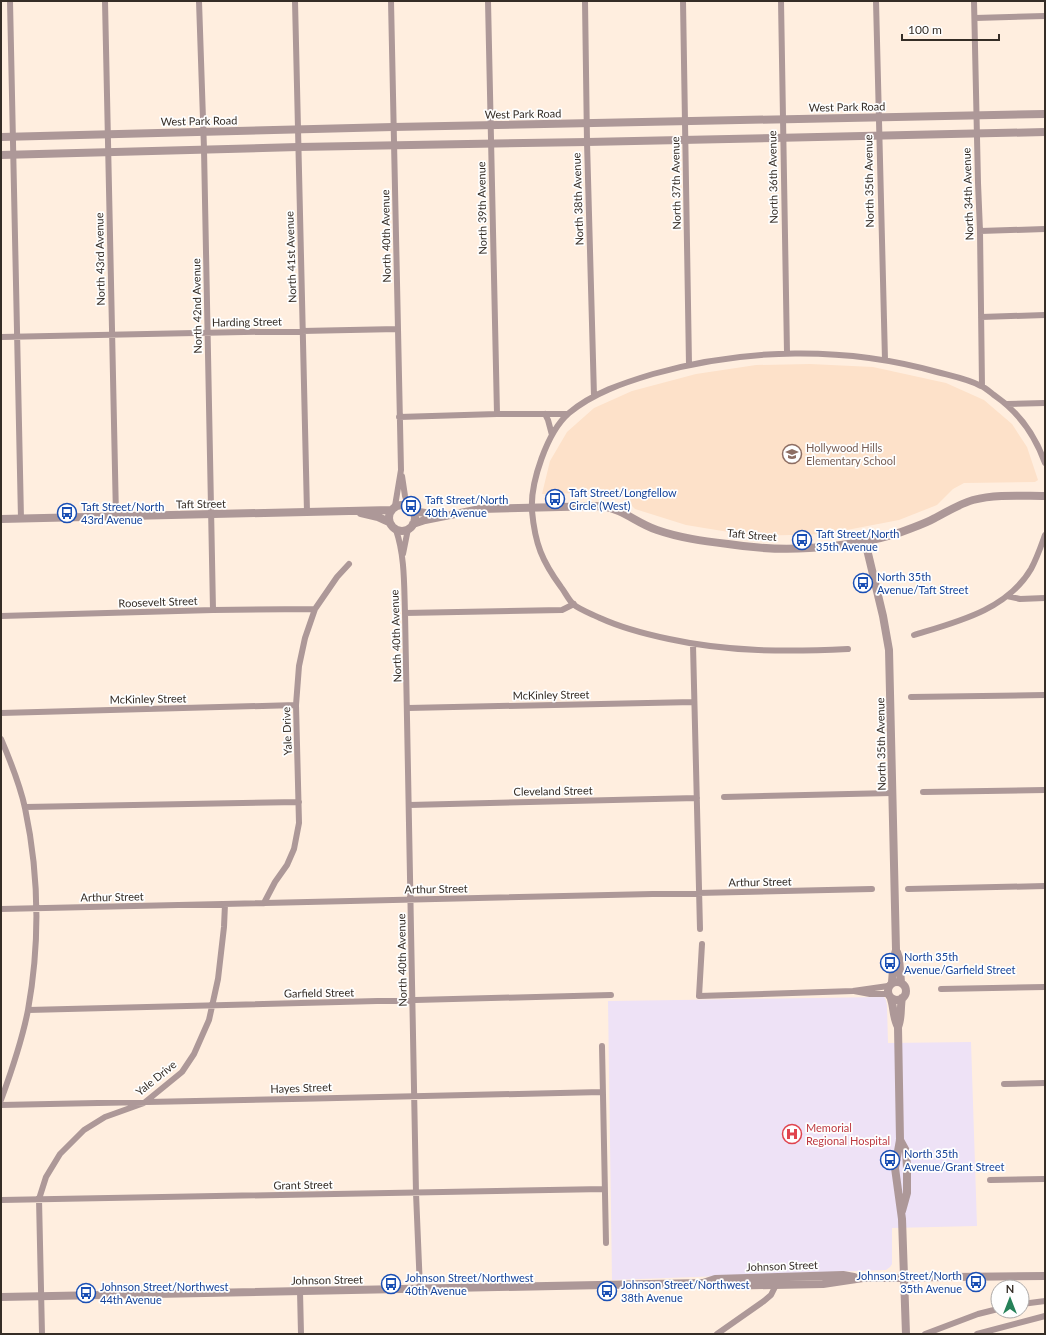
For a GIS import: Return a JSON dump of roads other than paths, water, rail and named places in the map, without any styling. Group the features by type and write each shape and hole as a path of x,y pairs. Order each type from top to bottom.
{"street":[{"path":"10,1 21,519"},
{"name":"North 43rd Avenue","path":"105,1 116,517"},
{"name":"North 42nd Avenue","path":"200,1 204,132 213,610"},
{"name":"North 41st Avenue","path":"295,1 307,512"},
{"name":"North 40th Avenue","path":"391,1 401,470 404,496 410,508"},
{"name":"North 39th Avenue","path":"488,1 497,414"},
{"name":"North 38th Avenue","path":"585,1 587,142 594,396"},
{"name":"North 37th Avenue","path":"683,1 689,365"},
{"name":"North 36th Avenue","path":"781,1 782,137 787,353"},
{"name":"North 35th Avenue","path":"876,1 885,360"},
{"name":"North 34th Avenue","path":"974,1 980,231 982,386"},
{"path":"975,18 1045,16"},
{"name":"West Park Road","path":"1,137 393,127 1045,114"},
{"path":"1,155 204,149 1045,132"},
{"path":"980,231 1045,229"},
{"path":"981,317 1045,315"},
{"name":"Harding Street","path":"1,337 111,336 208,332 398,329"},
{"path":"848,649 762,651 693,645 612,624 574,604 548,569 538,547 532,507 536,473 543,454 552,434 567,414 594,396 610,388 640,378 689,365 741,357 787,353 837,355 885,360 927,369 982,386 1007,404 1031,432 1040,449 1045,463"},
{"path":"1007,404 1045,403"},
{"path":"400,417 497,414 567,414"},
{"path":"545,414 552,434"},
{"name":"North 40th Avenue","path":"393,508 397,499 401,470"},
{"name":"Taft Street","path":"411,527 425,520 480,509 588,506 613,508 655,529 687,538 750,547 809,548 865,541 910,529 935,519 972,500 1000,497 1045,496"},
{"path":"401,505 410,508 415,518 411,527 402,531 393,528 389,522 389,516 393,508 401,505"},
{"name":"Taft Street","path":"1,519 354,511 393,508"},
{"name":"Taft Street","path":"410,508 425,513 454,513"},
{"name":"Taft Street","path":"354,511 378,517 389,522"},
{"name":"North 40th Avenue","path":"402,559 411,527"},
{"name":"North 40th Avenue","path":"396,530 402,559 406,613 412,1001 416,1193 420,1289"},
{"path":"914,635 963,620 985,610 1007,596 1020,584 1031,569 1045,535"},
{"name":"North 35th Avenue","path":"865,541 889,650 896,950 894,957 892,989 894,1021 898,1027"},
{"name":"Yale Drive","path":"264,903 275,882 287,866 294,849 299,823 296,705 299,666 305,638 315,610 349,564"},
{"path":"1007,596 1020,599 1045,598"},
{"path":"406,613 562,610 574,604"},
{"name":"Roosevelt Street","path":"1,616 213,610 315,610"},
{"path":"693,645 698,798 700,928"},
{"path":"911,698 1045,695"},
{"name":"McKinley Street","path":"408,708 694,702"},
{"name":"McKinley Street","path":"1,713 296,705"},
{"path":"1,739 25,807 34,866 36,908 35,964 28,1010 16,1057 1,1100"},
{"path":"923,792 1045,790"},
{"path":"724,797 892,793"},
{"name":"Cleveland Street","path":"409,805 698,798"},
{"path":"25,807 299,802"},
{"path":"908,889 1045,886"},
{"name":"Arthur Street","path":"1,909 872,889"},
{"name":"Yale Drive","path":"38,1199 46,1177 60,1154 84,1130 105,1117 144,1103 182,1072 197,1048 212,1005 218,979 221,956 225,904"},
{"path":"702,944 699,996 892,989 897,1000 902,998"},
{"name":"North 35th Avenue","path":"892,989 905,986 906,990 902,998 901,1021 898,1027 900,1140 895,1168 901,1213 906,1334"},
{"path":"941,989 1045,987"},
{"name":"Garfield Street","path":"28,1010 611,995"},
{"path":"602,1046 606,1243"},
{"path":"1004,1084 1045,1083"},
{"name":"Hayes Street","path":"1,1105 602,1092"},
{"name":"North 35th Avenue","path":"900,1140 906,1151 907,1193 901,1213"},
{"path":"990,1180 1045,1179"},
{"name":"Grant Street","path":"1,1200 416,1193 604,1188"},
{"path":"38,1199 42,1334"},
{"name":"Johnson Street","path":"702,1283 715,1279 843,1275 863,1278 1045,1276"},
{"name":"Johnson Street","path":"1,1297 702,1283 715,1286 823,1284 863,1278"},
{"path":"717,1334 764,1301 771,1295 776,1285"},
{"path":"300,1291 301,1334"},
{"path":"1030,1303 1045,1302"},
{"path":"925,1334 990,1311"},
{"path":"977,1334 1045,1316"}],"place":[{"name":"Hollywood Hills Elementary School","path":"792,454"},
{"name":"Taft Street/Longfellow Circle (West)","path":"555,499"},
{"name":"Taft Street/North 40th Avenue","path":"411,506"},
{"name":"Taft Street/North 43rd Avenue","path":"67,513"},
{"name":"Taft Street/North 35th Avenue","path":"802,540"},
{"name":"North 35th Avenue/Taft Street","path":"863,583"},
{"name":"North 35th Avenue/Garfield Street","path":"890,963"},
{"name":"Memorial Regional Hospital","path":"792,1134"},
{"name":"North 35th Avenue/Grant Street","path":"890,1160"},
{"name":"Johnson Street/North 35th Avenue","path":"976,1282"},
{"name":"Johnson Street/Northwest 40th Avenue","path":"391,1284"},
{"name":"Johnson Street/Northwest 38th Avenue","path":"607,1291"},
{"name":"Johnson Street/Northwest 44th Avenue","path":"86,1293"}]}
